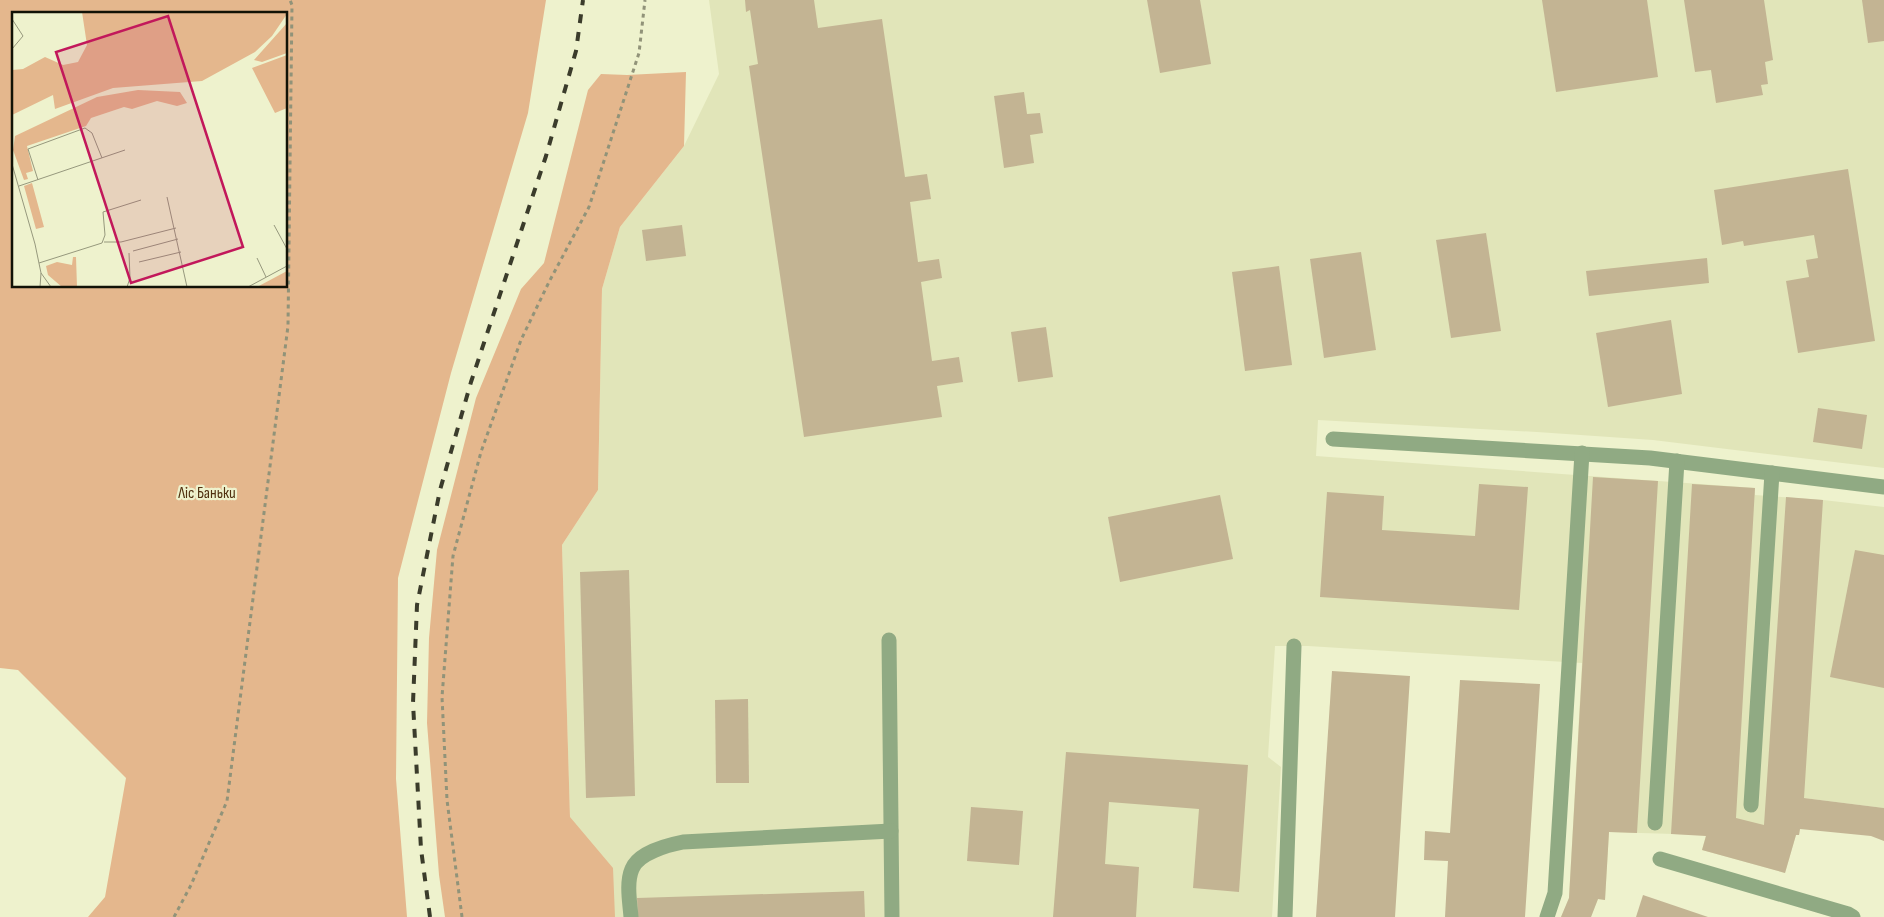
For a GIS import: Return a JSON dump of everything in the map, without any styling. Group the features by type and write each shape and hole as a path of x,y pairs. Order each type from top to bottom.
{"lane":[{"path":"1333,438 1582,453 1677,461 1884,487"},
{"path":"1547,917 1555,893 1582,453"},
{"path":"1656,823 1677,461"},
{"path":"1751,805 1772,473"},
{"path":"889,640 892,917"},
{"path":"1285,917 1294,646"},
{"path":"631,917 630,880 632,868 640,859 667,846 683,842 891,831"},
{"path":"1660,859 1853,917"}],"path":[{"path":"174,917 191,885 227,801 288,326 292,5 290,0"},
{"path":"462,917 447,800 442,697 452,556 481,452 521,340 589,207 639,53 645,0"}],"shaded area":[{"path":"709,0 1884,0 1884,468 1653,440 1318,420 1316,456 1755,488 1755,495 1884,507 1884,808 1804,798 1799,835 1796,835 1785,873 1702,850 1706,835 1609,832 1605,900 1598,899 1591,917 1561,917 1569,898 1582,663 1308,646 1275,646 1268,757 1281,767 1272,917 507,917 570,817 562,545 598,490 602,289 620,227 684,146 719,74"}],"green space":[{"name":"Ліс Баньки","path":"0,0 546,0 528,113 451,373 398,578 396,779 407,917 88,917 105,897 126,778 18,670 0,668"},
{"path":"686,72 684,146 620,227 602,289 598,490 562,545 570,817 613,868 615,917 445,917 439,875 427,723 429,638 437,550 476,398 521,289 544,263 588,90 601,74 627,75"}],"building":[{"path":"745,0 814,0 818,28 882,19 905,177 927,174 931,199 910,202 918,262 939,259 942,278 921,282 932,361 959,357 963,382 937,386 942,417 804,437 749,66 758,64 750,10 746,12"},
{"path":"1147,0 1200,0 1211,64 1160,73"},
{"path":"1542,0 1647,0 1658,77 1556,92"},
{"path":"1684,0 1764,0 1773,60 1765,62 1768,84 1761,85 1763,95 1716,103 1711,70 1695,72"},
{"path":"1862,0 1884,0 1884,41 1868,43"},
{"path":"1024,92 1027,114 1040,113 1043,133 1030,135 1034,163 1004,168 994,96"},
{"path":"1848,169 1875,341 1798,353 1786,281 1809,277 1806,260 1818,258 1814,235 1744,246 1743,241 1722,245 1714,190"},
{"path":"682,225 686,256 646,261 642,230"},
{"path":"1486,233 1501,331 1451,338 1436,240"},
{"path":"1361,252 1376,350 1324,358 1310,259"},
{"path":"1707,258 1709,283 1589,296 1586,271"},
{"path":"1279,266 1292,365 1245,371 1232,272"},
{"path":"1671,320 1682,394 1608,407 1596,333"},
{"path":"1046,327 1053,377 1018,382 1011,332"},
{"path":"1818,408 1867,415 1862,449 1813,442"},
{"path":"1593,477 1658,481 1637,833 1609,832 1605,900 1598,899 1591,917 1561,917 1569,898"},
{"path":"1479,484 1528,487 1519,610 1320,597 1327,492 1384,496 1382,530 1475,536"},
{"path":"1692,484 1755,488 1736,818 1764,825 1786,497 1823,500 1804,798 1884,808 1884,841 1871,836 1800,829 1799,835 1796,835 1785,873 1702,850 1706,836 1671,834"},
{"path":"1220,495 1233,559 1120,582 1108,517"},
{"path":"1855,550 1884,555 1884,688 1830,677"},
{"path":"629,570 635,796 586,798 580,572"},
{"path":"1332,671 1410,676 1395,917 1316,917"},
{"path":"1460,680 1540,684 1525,917 1445,917 1448,861 1424,860 1425,831 1450,833"},
{"path":"748,699 749,783 716,783 715,700"},
{"path":"1066,752 1248,765 1239,892 1193,888 1199,809 1109,802 1105,864 1139,867 1136,917 1053,917"},
{"path":"971,807 1023,811 1019,865 967,861"},
{"path":"864,891 865,917 638,917 637,898"},
{"path":"1643,895 1708,917 1636,917"}],"railway":[{"path":"430,917 421,849 413,703 417,605 440,490 471,382 546,156 576,51 583,0"}]}
